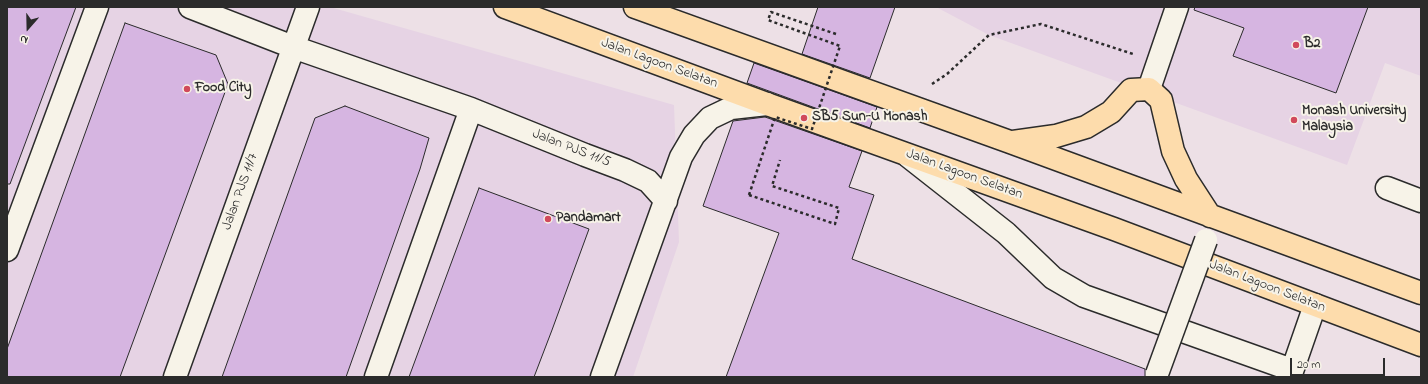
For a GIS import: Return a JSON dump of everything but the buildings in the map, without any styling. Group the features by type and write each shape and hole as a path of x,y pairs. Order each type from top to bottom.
{"main road":[{"name":"Jalan Lagoon Selatan","path":"505,7 904,154 1114,229 1421,345"},
{"path":"635,7 1010,142 1421,293"},
{"path":"1010,142 1056,136 1086,127 1111,112 1131,90 1149,88 1161,100 1173,151 1186,179 1210,216"}],"street":[{"path":"7,250 97,7"},
{"name":"Jalan PJS 11/5","path":"190,7 293,46 471,109 625,170 648,182 666,201"},
{"name":"Jalan PJS 11/7","path":"175,377 308,7"},
{"path":"1149,88 1177,7"},
{"path":"602,377 681,157 694,135 710,118 731,108 767,104"},
{"path":"376,377 471,109"},
{"path":"904,154 1006,233 1053,278 1084,296 1291,374 1315,306"},
{"path":"1387,188 1421,201"},
{"path":"1157,374 1206,240"}],"path":[{"path":"780,160 772,186 839,208 835,224 749,195 775,117 812,129 840,46 768,20 771,12 836,34"},
{"path":"926,84 933,84 947,74 989,35 1041,24 1158,63"}],"shaded area":[{"path":"7,7 330,7 674,105 679,242 633,377 7,377"},
{"name":"Monash University Malaysia","path":"936,7 1421,7 1421,76 1385,63 1347,165 989,35"}],"place":[{"name":"B2","path":"1296,45"},
{"name":"Food City","path":"187,89"},
{"name":"SB5 Sun-U Monash","path":"804,118"},
{"name":"Monash University Malaysia","path":"1294,120"},
{"name":"Pandamart","path":"548,219"}]}
